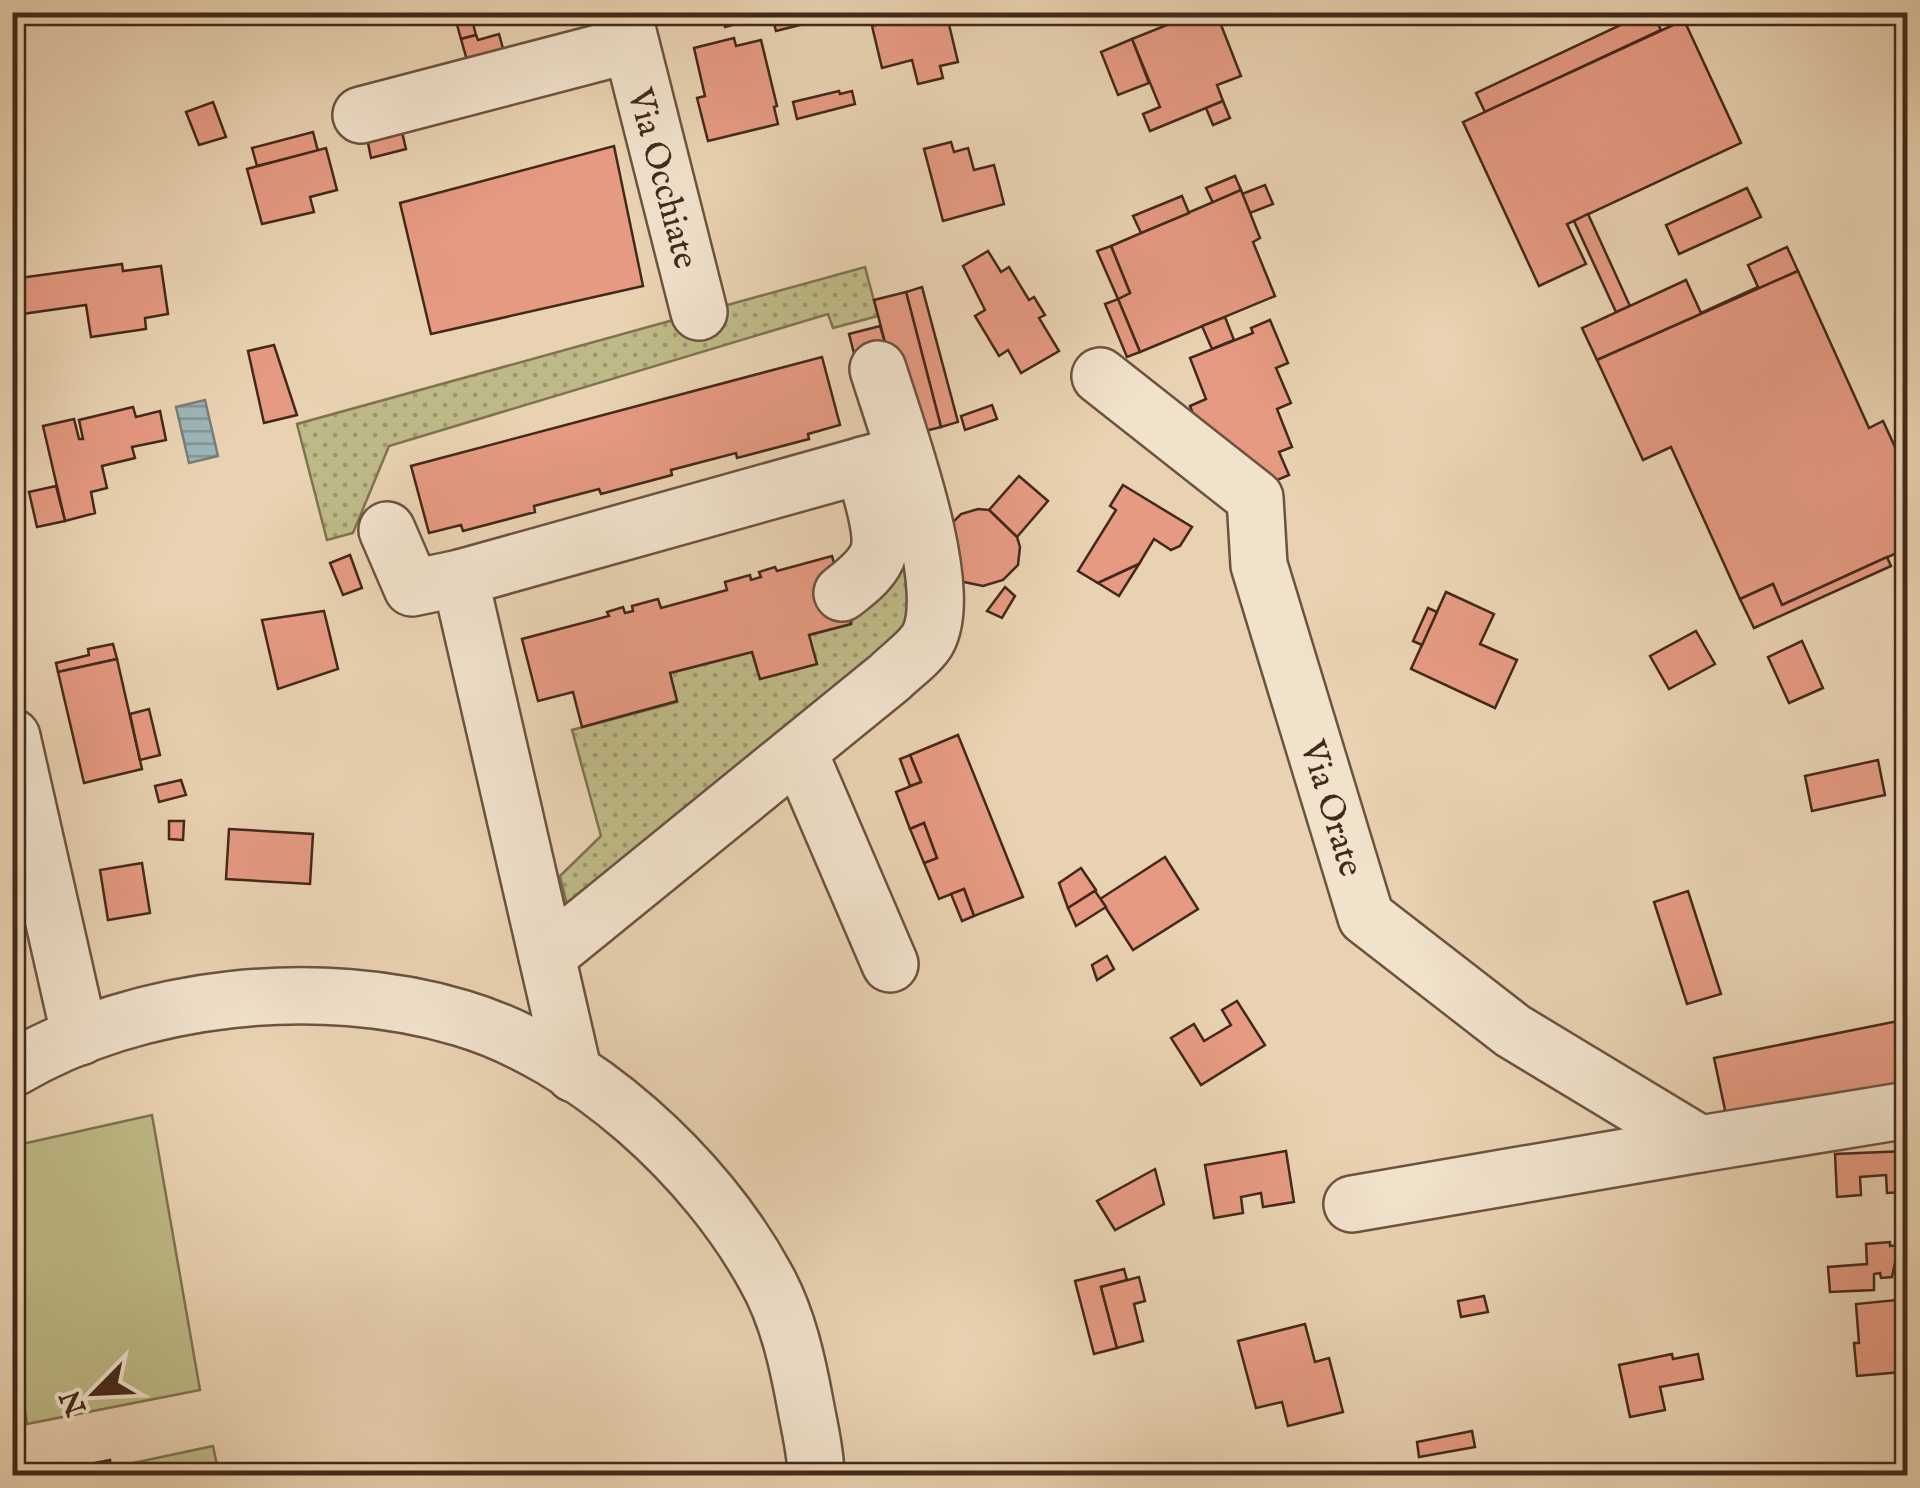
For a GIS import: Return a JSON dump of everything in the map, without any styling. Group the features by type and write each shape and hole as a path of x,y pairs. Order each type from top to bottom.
{"street":[{"name":"Via Occhiate","path":"361,115 626,28 698,312"},
{"path":"842,593 867,572 879,550 876,512 883,459 878,369"},
{"name":"Via Orate","path":"1100,376 1255,498 1258,566 1366,917 1513,1031 1700,1144"},
{"path":"386,530 412,588 460,578 883,459"},
{"path":"547,956 890,677 928,640 938,605 931,550 883,459"},
{"path":"460,578 574,1074"},
{"path":"12,737 80,1037"},
{"path":"798,752 890,964"},
{"path":"12,1068 80,1037 158,1010 293,997 392,1001 462,1018 527,1045 614,1102 664,1146 701,1185 767,1279 792,1342 816,1476"},
{"path":"1352,1204 1908,1110"}],"shaded area":[{"path":"865,267 878,316 833,328 828,314 389,446 353,533 327,540 297,424"},
{"path":"898,544 913,593 908,631 572,925 560,876 601,836 572,730 677,702 670,673 752,652 760,679 816,664 809,635 851,624 865,589"},
{"path":"152,1115 200,1390 27,1424 13,1339 13,1146"},
{"path":"213,1446 219,1475 72,1476"}],"water":[{"path":"205,400 218,456 189,463 176,407"}],"building":[{"path":"470,12 476,35 461,39 454,14"},
{"path":"721,12 757,12 759,18 725,27"},
{"path":"771,12 805,12 808,23 776,31"},
{"path":"899,12 946,12 958,62 940,66 943,78 918,84 912,60 882,68 872,26 901,19"},
{"path":"1199,12 1216,12 1241,76 1217,85 1223,101 1150,131 1143,114 1160,107 1132,39"},
{"path":"1652,12 1661,30 1485,112 1476,93"},
{"path":"1684,20 1741,143 1567,224 1586,264 1539,286 1463,122"},
{"path":"499,34 505,56 470,71 461,39 476,35 478,40"},
{"path":"734,38 736,46 761,40 778,124 708,141 697,98 705,96 694,48"},
{"path":"1132,39 1149,83 1118,95 1101,52"},
{"path":"852,91 855,104 797,119 793,102"},
{"path":"1223,101 1230,118 1213,125 1206,108"},
{"path":"213,102 226,137 199,145 186,112"},
{"path":"399,119 406,149 371,158 365,128"},
{"path":"313,132 318,151 257,166 252,148"},
{"path":"951,142 954,152 968,148 974,170 994,165 1004,204 943,221 924,149"},
{"path":"614,146 643,286 431,334 400,203"},
{"path":"326,148 337,190 310,197 314,212 262,224 247,169"},
{"path":"1235,176 1241,190 1213,203 1206,188"},
{"path":"1265,185 1273,204 1250,213 1242,194"},
{"path":"1747,188 1761,217 1679,254 1666,225"},
{"path":"1241,190 1260,238 1253,242 1275,296 1140,352 1118,299 1130,293 1111,246"},
{"path":"1182,196 1189,213 1141,233 1133,216"},
{"path":"1588,214 1630,306 1616,312 1574,221"},
{"path":"1111,246 1130,293 1118,299 1097,251"},
{"path":"1787,247 1798,271 1597,360 1582,328 1686,280 1701,313 1758,287 1748,265"},
{"path":"988,251 1001,272 1009,267 1029,300 1034,297 1045,315 1039,318 1059,351 1021,373 1008,350 999,356 975,316 985,310 963,266"},
{"path":"122,264 123,271 161,266 168,314 145,318 146,329 91,337 86,305 15,315 12,279"},
{"path":"1798,271 1869,428 1883,421 1908,475 1908,548 1782,605 1773,584 1740,599 1671,447 1643,460 1597,360"},
{"path":"922,287 958,422 941,427 906,292"},
{"path":"906,292 941,427 909,435 874,300"},
{"path":"1118,299 1140,352 1127,357 1105,304"},
{"path":"1225,317 1234,340 1212,349 1202,326"},
{"path":"1270,320 1288,363 1276,368 1291,403 1277,409 1292,447 1279,452 1289,475 1251,491 1236,470 1222,437 1205,444 1190,406 1206,399 1190,358 1253,333 1251,328"},
{"path":"880,326 888,353 856,361 849,334"},
{"path":"274,345 297,415 264,423 248,351"},
{"path":"822,357 840,425 808,434 809,439 671,470 672,475 601,494 599,489 534,506 535,512 463,531 461,525 429,533 411,466"},
{"path":"992,405 997,419 965,430 961,416"},
{"path":"133,407 136,417 160,411 166,440 132,447 135,458 102,466 107,488 91,492 95,513 65,521 43,426 74,419 79,439 83,439 79,420"},
{"path":"1019,476 1048,501 1017,537 989,510"},
{"path":"1123,485 1192,527 1180,546 1171,550 1154,539 1139,564 1098,583 1078,571 1116,510 1110,506"},
{"path":"56,486 65,521 37,527 29,492"},
{"path":"989,510 1017,537 1020,547 1018,565 1003,580 983,586 964,582 949,567 947,528 961,514"},
{"path":"350,555 362,588 343,595 330,563"},
{"path":"832,556 851,624 809,635 817,664 760,679 752,652 670,673 677,701 582,727 573,692 538,701 522,639 609,616 607,612 623,607 625,613 633,611 632,606 658,599 661,608 727,590 725,582 750,575 751,580 761,577 759,572 775,567 777,571"},
{"path":"1887,557 1891,566 1754,628 1740,599 1773,584 1782,605"},
{"path":"1139,564 1119,596 1098,583"},
{"path":"1005,587 1015,596 1002,618 987,611"},
{"path":"1446,592 1494,614 1480,644 1517,660 1495,708 1411,669"},
{"path":"1428,608 1437,612 1422,645 1413,641"},
{"path":"324,611 338,669 278,689 262,620"},
{"path":"1696,631 1715,664 1669,689 1650,656"},
{"path":"1802,641 1823,688 1789,703 1768,657"},
{"path":"113,644 117,659 58,672 56,663 89,655 88,649"},
{"path":"117,659 142,769 84,783 58,672"},
{"path":"149,709 160,755 140,760 130,714"},
{"path":"958,735 1023,897 974,916 964,889 939,899 924,863 937,858 924,823 910,829 896,792 921,782 910,755"},
{"path":"910,755 921,782 910,786 900,759"},
{"path":"1878,760 1885,795 1812,811 1805,776"},
{"path":"181,780 186,795 159,802 155,786"},
{"path":"169,821 184,821 183,840 169,839"},
{"path":"924,823 937,858 924,863 910,829"},
{"path":"229,829 313,834 310,884 226,879"},
{"path":"1165,857 1198,909 1133,950 1100,899"},
{"path":"142,863 150,913 108,920 100,870"},
{"path":"1081,868 1096,890 1068,908 1059,883"},
{"path":"964,889 974,916 962,921 951,894"},
{"path":"1095,891 1106,907 1076,926 1068,908"},
{"path":"1688,891 1721,994 1687,1004 1654,902"},
{"path":"1107,956 1114,969 1097,980 1092,965"},
{"path":"1237,1001 1265,1045 1201,1085 1171,1038 1194,1024 1204,1041 1231,1025 1222,1010"},
{"path":"1908,1019 1908,1090 1728,1124 1714,1058"},
{"path":"1908,1130 1908,1192 1887,1193 1886,1175 1860,1177 1861,1195 1837,1197 1835,1154 1907,1151"},
{"path":"1286,1151 1294,1202 1263,1207 1261,1193 1241,1197 1243,1213 1214,1218 1205,1165"},
{"path":"1155,1169 1164,1204 1115,1230 1097,1201"},
{"path":"1890,1242 1890,1246 1908,1245 1908,1262 1895,1263 1892,1277 1874,1274 1874,1290 1830,1292 1828,1267 1867,1264 1866,1244"},
{"path":"1124,1269 1127,1280 1101,1287 1117,1348 1094,1354 1075,1281"},
{"path":"1139,1277 1145,1301 1134,1304 1143,1341 1117,1348 1101,1287"},
{"path":"1484,1296 1488,1312 1461,1317 1458,1301"},
{"path":"1896,1300 1897,1312 1908,1311 1908,1354 1901,1355 1902,1372 1857,1376 1856,1304"},
{"path":"1305,1324 1315,1362 1329,1358 1343,1412 1288,1426 1282,1402 1256,1408 1238,1341"},
{"path":"1672,1354 1673,1359 1698,1354 1703,1379 1660,1387 1665,1410 1630,1417 1619,1365"},
{"path":"1472,1431 1475,1447 1419,1457 1417,1442"},
{"path":"110,1460 112,1475 29,1476"}]}
